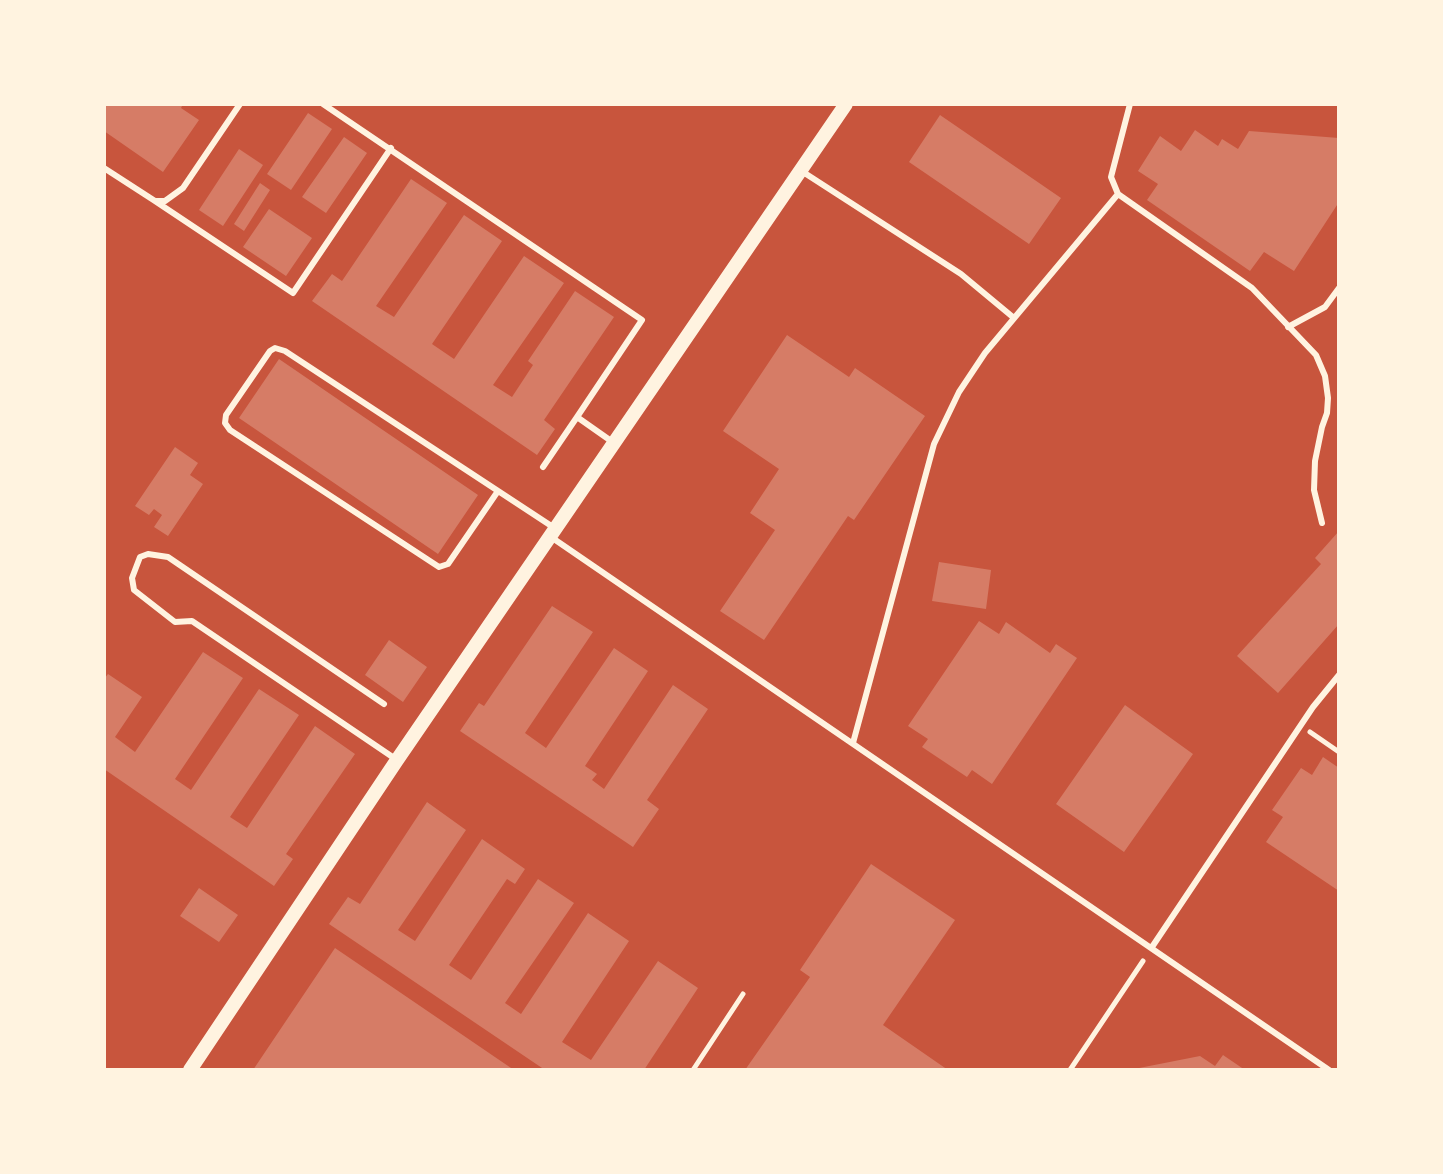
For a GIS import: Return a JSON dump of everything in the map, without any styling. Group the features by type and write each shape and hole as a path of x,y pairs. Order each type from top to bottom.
{"street":[{"path":"190,1070 397,760 846,104"}],"lane":[{"path":"155,201 165,201 183,188 240,104"},
{"path":"323,104 642,320 543,467"},
{"path":"1130,104 1111,177 1118,194 1252,288 1307,343 1325,376 1327,413 1315,461 1314,490 1322,523"},
{"path":"104,168 293,293 391,148"},
{"path":"800,170 961,274 1014,318"},
{"path":"853,743 934,444 959,392 985,353 1118,194"},
{"path":"1288,327 1316,314 1339,288"},
{"path":"498,491 448,564 439,567 230,430 225,423 226,415 270,351 275,348 285,351 498,491 553,533 853,743 1329,1070"},
{"path":"577,417 614,443"},
{"path":"384,704 168,557 148,554 140,557 132,578 134,590 175,622 192,621 397,760"},
{"path":"1152,947 1300,725 1339,675"}],"path":[{"path":"1300,725 1339,752"},
{"path":"1070,1070 1152,947"},
{"path":"693,1070 743,994"}],"building":[{"path":"106,104 183,104 181,108 199,120 163,172 104,131"},
{"path":"308,113 332,129 291,190 267,174"},
{"path":"940,115 1061,198 1029,244 909,162"},
{"path":"1195,130 1218,146 1222,139 1238,149 1249,131 1339,138 1339,202 1294,271 1264,252 1250,271 1147,200 1158,184 1138,171 1160,136 1181,151"},
{"path":"344,137 367,153 326,213 302,197"},
{"path":"239,149 263,165 223,226 199,210"},
{"path":"411,179 447,203 376,306 394,317 464,215 502,241 432,344 454,359 524,256 564,283 493,385 512,397 533,365 528,361 575,291 614,317 544,420 555,429 537,455 312,301 332,274 342,281"},
{"path":"260,183 270,190 244,231 234,224"},
{"path":"269,209 312,238 286,276 243,247"},
{"path":"787,335 849,377 855,368 925,416 854,520 848,516 764,640 720,611 775,530 750,513 779,469 723,431"},
{"path":"279,359 478,495 438,554 239,418"},
{"path":"175,447 198,463 190,475 203,484 168,536 154,527 162,515 154,509 149,515 135,506"},
{"path":"1339,531 1339,624 1278,693 1237,656 1321,564 1315,558"},
{"path":"939,562 991,570 986,609 932,601"},
{"path":"552,606 593,632 525,733 546,748 614,648 648,671 585,766 597,774 592,780 604,789 673,685 708,709 647,800 659,809 633,847 460,731 479,703 484,706"},
{"path":"979,621 999,634 1006,622 1050,653 1056,644 1077,658 992,784 972,770 967,777 922,747 928,739 908,726"},
{"path":"389,640 427,667 403,702 365,675"},
{"path":"203,652 243,678 175,779 191,790 259,689 299,715 230,817 247,828 315,726 355,754 286,854 293,859 274,886 104,769 104,679 108,674 142,697 115,737 135,752"},
{"path":"1125,705 1193,754 1124,852 1056,804"},
{"path":"1323,757 1339,768 1339,891 1266,842 1283,817 1272,810 1301,768 1312,775"},
{"path":"427,802 466,830 398,930 415,941 482,839 525,869 515,884 507,879 449,965 471,980 538,879 574,903 505,1003 521,1014 588,913 629,941 562,1042 591,1060 658,961 698,988 644,1070 545,1070 329,924 348,897 360,904"},
{"path":"871,864 955,920 883,1025 948,1070 745,1070 810,977 800,970"},
{"path":"199,888 238,915 219,942 180,916"},
{"path":"335,948 514,1070 253,1070"},
{"path":"1223,1055 1245,1070 1129,1070 1200,1056 1215,1066"}]}
